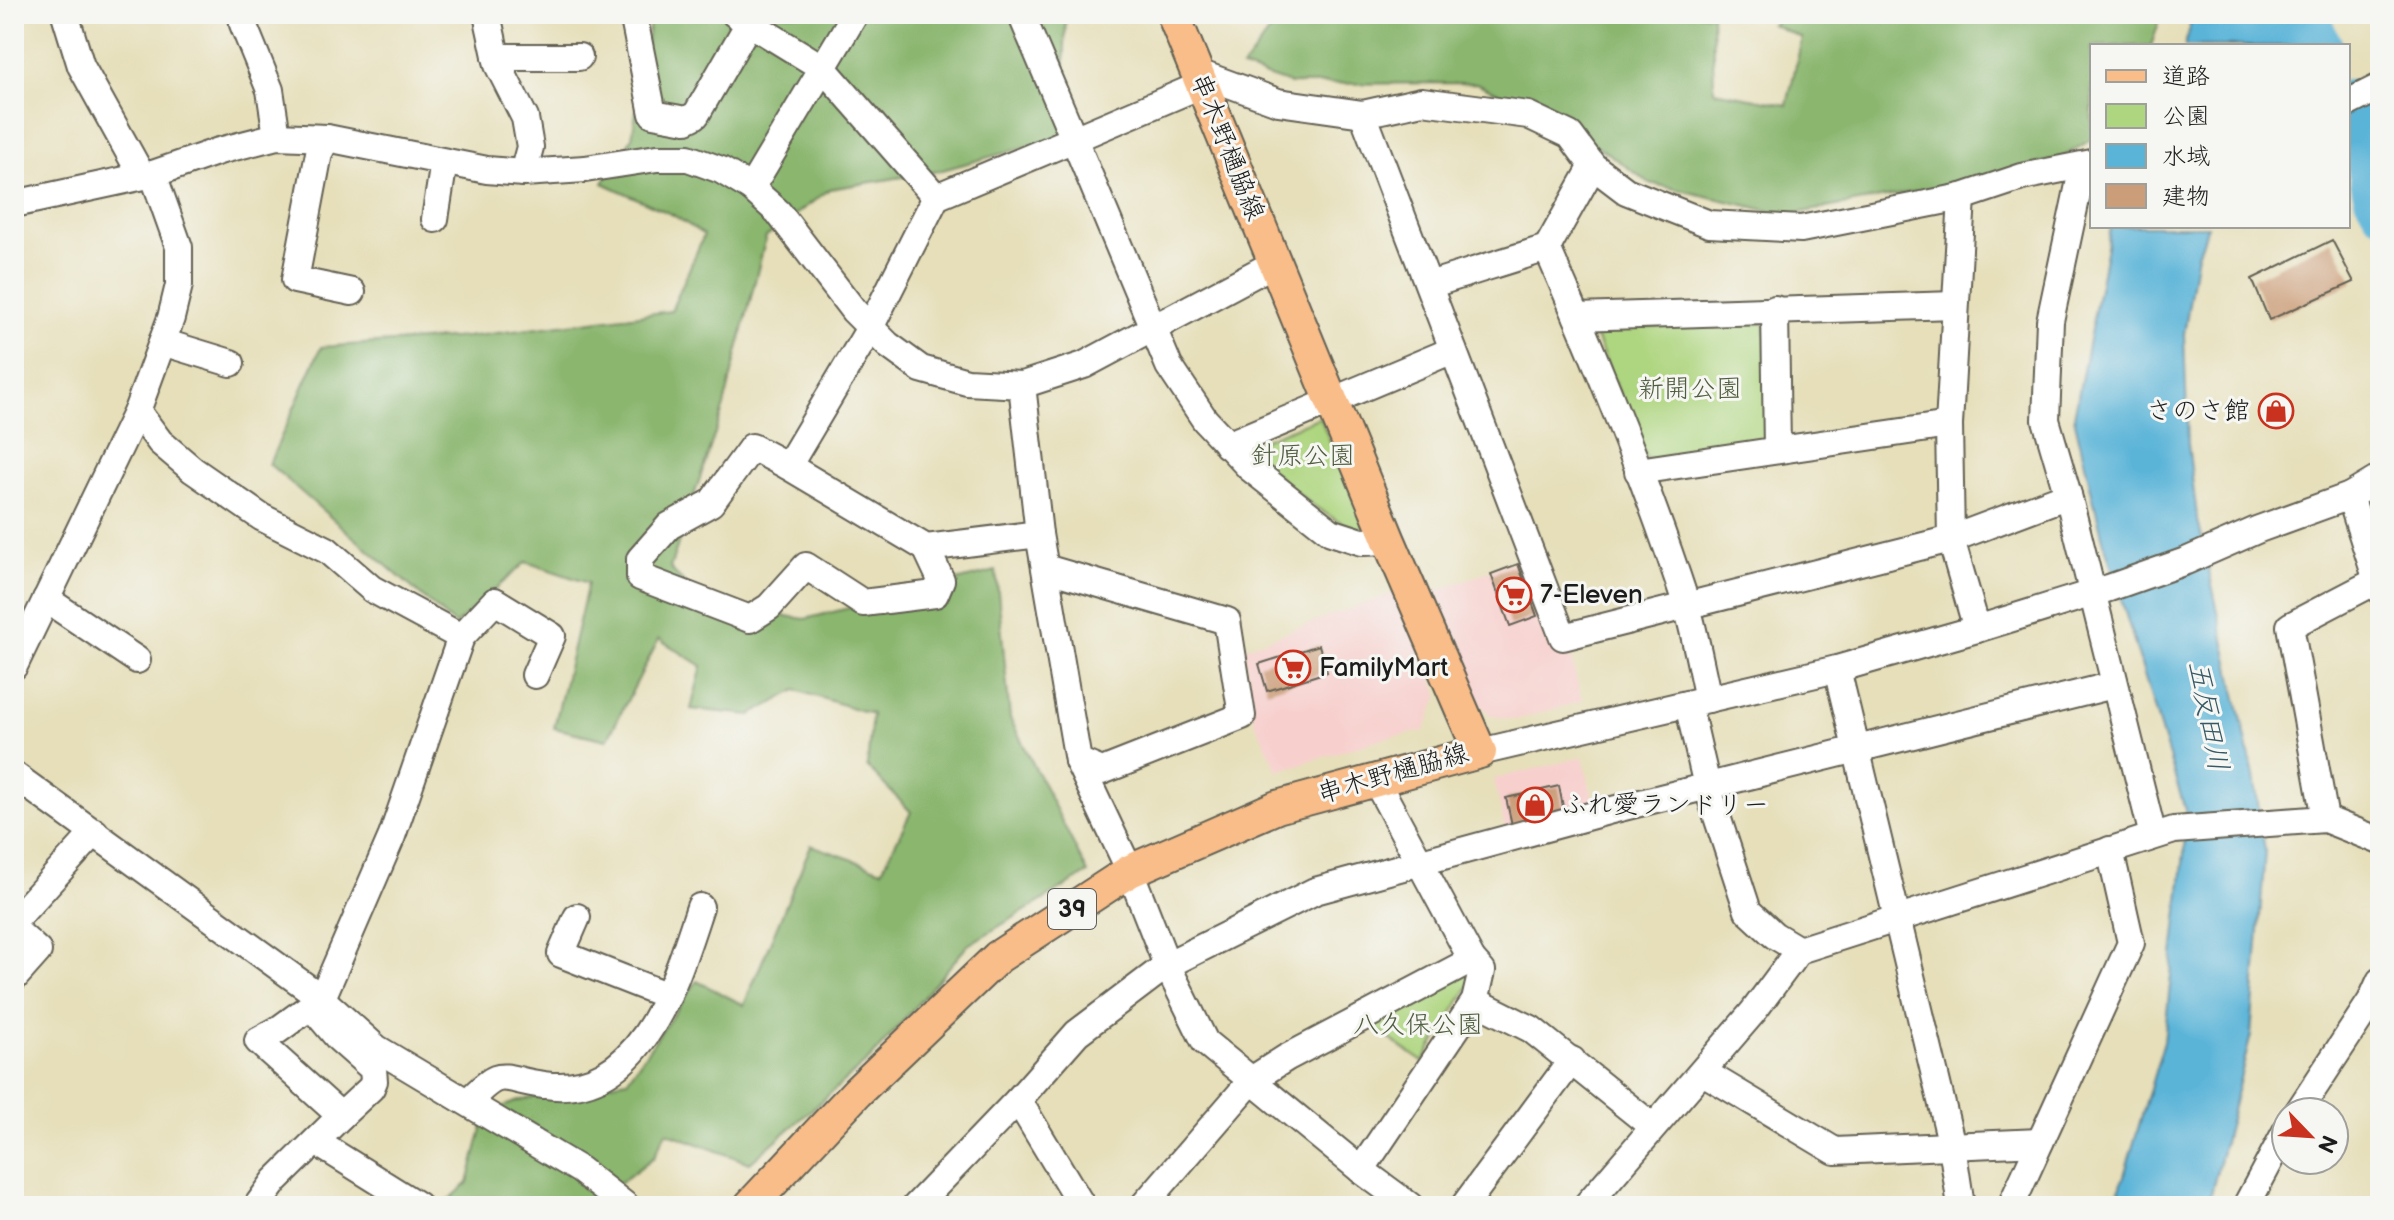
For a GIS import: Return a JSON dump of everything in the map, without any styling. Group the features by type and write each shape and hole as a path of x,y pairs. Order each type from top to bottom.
{"main road":[{"name":"串木野樋脇線","path":"750,1206 857,1092 998,957 1130,871 1277,807 1480,752 1389,541 1173,14"}],"street":[{"path":"14,666 137,411 179,285 179,247 148,175 81,66 65,14"},
{"path":"242,14 243,24 270,90 277,136"},
{"path":"487,14 496,57 525,118 530,147 523,173"},
{"path":"633,14 653,114 686,120 696,115 742,19 823,68 936,197"},
{"path":"751,188 855,14"},
{"path":"1021,14 1169,366 1183,390 1205,420 1250,468 1331,532 1362,542 1389,541"},
{"path":"496,57 579,57"},
{"path":"788,466 870,328 936,197 1074,139 1199,78 1278,102 1363,114 1422,101 1528,115 1570,135 1593,166 1626,191 1709,224 1801,229 1962,197 2022,177 2088,165 2050,321 2046,420 2100,591 2114,685 2163,833"},
{"path":"2350,102 2380,87"},
{"path":"1363,114 1563,637 1951,539 2068,495"},
{"path":"14,204 148,175 219,151 277,136 327,138 444,162 523,173 585,169 657,158 688,158 721,170 751,188 778,212 854,311 888,345 921,369 967,382 1022,385 1084,365 1155,330 1275,263"},
{"path":"327,138 319,153 295,280 352,292"},
{"path":"435,219 444,162"},
{"path":"1429,285 1547,248 1593,166"},
{"path":"1962,197 1949,425 1951,539 1977,629"},
{"path":"1547,248 1638,471 1686,605 1707,786 1748,911 1774,935 1799,950"},
{"path":"1577,317 1955,305"},
{"path":"1775,309 1777,450"},
{"path":"162,342 231,363"},
{"path":"1227,445 1453,350"},
{"path":"1022,385 1039,534 1078,761 1130,871 1167,965 1205,1042 1361,1170 1410,1206"},
{"path":"137,411 160,442 193,470 261,517 327,550 372,589 461,637"},
{"path":"1638,471 1949,425"},
{"path":"752,447 788,466 926,548 941,580 935,594 863,603 806,566 769,607 750,619 640,577 640,559 669,526 711,503 752,447"},
{"path":"1480,752 1837,669 1977,629 2186,561 2259,529 2350,496 2380,478"},
{"path":"2325,819 2290,626 2379,583 2350,496"},
{"path":"926,548 1039,534"},
{"path":"1045,568 1227,621 1242,716 1102,771 1078,761"},
{"path":"46,599 137,660"},
{"path":"341,1116 258,1041 316,1002 392,836 461,637 495,601 552,636 535,675"},
{"path":"1837,669 1952,1146 1961,1206"},
{"path":"916,1206 1018,1100 1077,1033 1167,965 1315,891 1707,786 2114,685"},
{"path":"14,775 95,832 376,1048 580,1170 626,1206"},
{"path":"1361,1170 1475,1001 1482,971 1472,960 1375,779"},
{"path":"1597,1203 1653,1127 1753,1012 1799,950 2163,833 2325,819 2380,841"},
{"path":"14,921 95,832"},
{"path":"2011,1206 2131,943 2110,850"},
{"path":"468,1102 489,1080 511,1076 543,1085 574,1085 601,1077 625,1059 645,1036 668,996 700,907"},
{"path":"577,917 558,964 668,996"},
{"path":"14,929 38,951 14,978"},
{"path":"1143,1206 1253,1079 1286,1058 1472,960"},
{"path":"2309,1096 2371,1001 2380,981"},
{"path":"1475,1001 1531,1029 1653,1127"},
{"path":"257,1206 275,1181 371,1088 374,1081 373,1069 339,1039 316,1002"},
{"path":"1464,1206 1572,1060"},
{"path":"1703,1072 1835,1151 2040,1142"},
{"path":"1018,1100 1082,1206"},
{"path":"316,1142 417,1205"},
{"path":"2246,1206 2270,1161"}],"shaded area":[{"path":"1523,557 1557,648 1568,647 1582,701 1515,720 1491,715 1477,702 1431,594"},
{"path":"1396,592 1439,695 1424,731 1384,738 1278,771 1254,719 1244,648"},
{"path":"1583,757 1595,807 1505,829 1494,779"}],"green space":[{"path":"651,14 1066,14 1062,137 939,171 830,189 766,237 724,406 670,568 702,603 805,619 996,571 1010,718 1088,873 968,945 871,1058 750,1163 666,1132 654,1157 590,1206 442,1206 468,1183 486,1113 521,1100 627,1080 697,981 744,1005 811,845 882,870 911,812 867,767 872,714 796,690 751,715 691,709 702,666 659,639 607,740 554,728 588,583 526,562 455,625 269,464 321,347 466,337 671,311 704,235 673,215 603,183 632,138"},
{"path":"1283,14 1712,14 1714,91 1787,105 1802,38 1771,24 1790,14 2162,14 2152,44 2090,44 2090,140 2061,158 1958,184 1787,215 1650,183 1563,122 1476,83 1290,84 1242,68"},
{"name":"新開公園","path":"1765,323 1770,440 1647,460 1595,335 1598,328"},
{"name":"針原公園","path":"1320,417 1365,529 1350,526 1318,508 1245,447"},
{"name":"八久保公園","path":"1465,969 1473,979 1423,1062 1370,1025"}],"water":[{"path":"2192,14 2329,14 2335,30 2314,44 2185,44"},
{"name":"五反田川","path":"2111,228 2207,228 2197,254 2184,334 2188,444 2197,516 2254,776 2265,851 2251,1035 2208,1206 2115,1206 2164,1041 2184,853 2185,810 2102,536 2074,417"}],"building":[{"path":"2332,240 2354,282 2269,320 2252,279"},
{"name":"7-Eleven","path":"1518,564 1537,616 1510,626 1491,574"},
{"name":"FamilyMart","path":"1319,645 1327,672 1267,691 1259,664"},
{"name":"ふれ愛ランドリー","path":"1559,786 1564,812 1512,825 1506,798"}],"waterway":[{"path":"2313,14 2325,44"},
{"path":"2350,106 2371,198 2380,213"}],"place":[{"name":"さのさ館","path":"2276,411"},
{"name":"7-Eleven","path":"1514,595"},
{"name":"FamilyMart","path":"1293,668"},
{"name":"ふれ愛ランドリー","path":"1535,805"}]}
